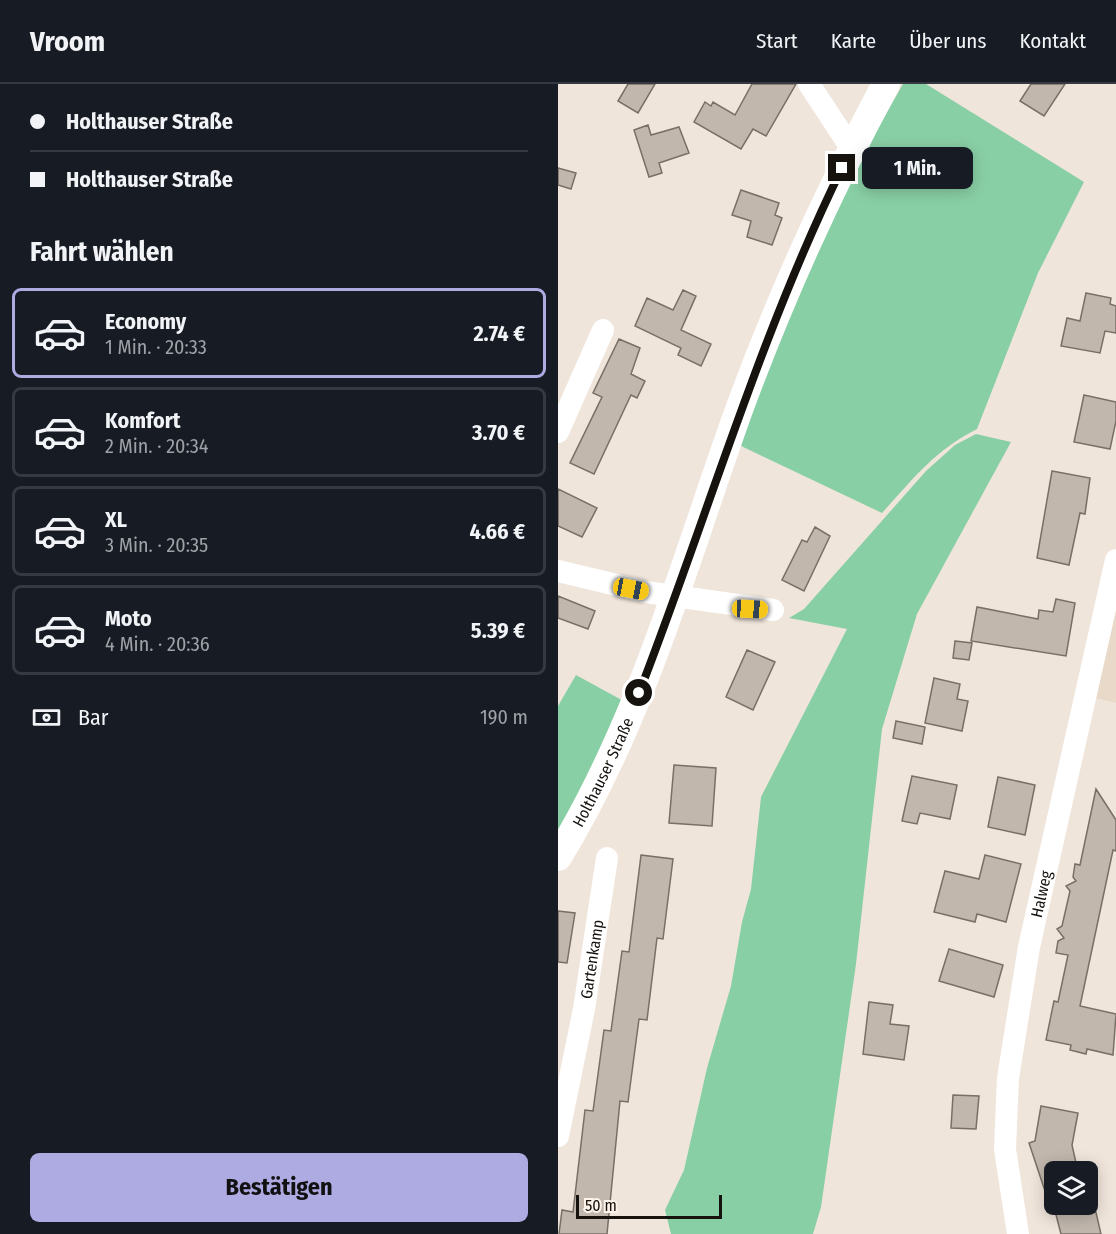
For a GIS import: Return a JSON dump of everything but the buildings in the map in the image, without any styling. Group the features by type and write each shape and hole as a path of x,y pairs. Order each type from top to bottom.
{"street":[{"path":"809,84 851,148"},
{"name":"Holthauser Straße","path":"558,857 580,821 620,739 675,595 785,291 851,148 886,84"},
{"path":"558,432 603,330"},
{"name":"Halweg","path":"1018,1234 1005,1149 1008,1078 1029,947 1116,560"},
{"path":"558,571 626,588 750,609 773,610"},
{"name":"Gartenkamp","path":"558,1136 566,1058 607,858"}],"shaded area":[{"path":"1116,599 1116,703 1096,698"}],"green space":[{"path":"903,84 926,84 1084,182 1038,273 977,429 937,456 882,513 739,445 820,230"},
{"path":"976,434 1011,442 917,614 882,729 856,964 821,1207 813,1234 671,1234 665,1210 684,1170 707,1068 731,986 742,922 751,889 761,797 847,629 789,618 804,609 926,471 955,445"},
{"path":"576,675 629,704 558,843 558,706"}],"route":[{"path":"639,693 759,357 785,291 842,168"}]}
